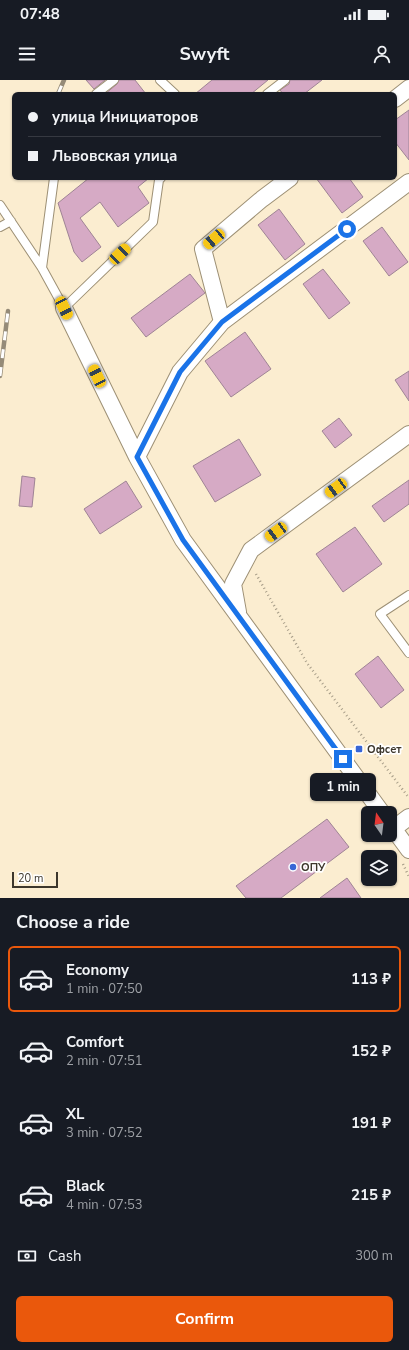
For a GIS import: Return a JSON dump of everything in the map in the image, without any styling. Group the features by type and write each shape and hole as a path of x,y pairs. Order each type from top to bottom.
{"street":[{"path":"397,97 409,88"},
{"path":"222,322 203,249 262,199 287,180"},
{"path":"137,457 180,372 222,322 409,182"},
{"path":"64,308 137,457 183,540 377,806"},
{"path":"238,616 232,584 251,550 409,434"},
{"path":"397,823 409,817"},
{"path":"397,833 409,850"}],"lane":[{"path":"99,92 114,80"},
{"path":"160,80 173,92"},
{"path":"270,92 285,80"},
{"path":"42,268 54,180"},
{"path":"0,205 42,268 64,308 153,222 159,180"},
{"path":"0,227 11,221"},
{"path":"409,595 380,614 409,653"}],"path":[{"path":"255,574 307,663 409,798"}],"building":[{"path":"86,80 105,80 94,89"},
{"path":"119,80 135,80 144,92 107,92 117,84"},
{"path":"212,80 268,80 253,92 197,92"},
{"path":"290,80 322,80 307,92 282,92 280,90 289,84"},
{"path":"409,110 409,160 397,145 397,119"},
{"path":"87,180 147,180 138,187 149,203 118,227 100,202 80,218 101,247 82,262 74,252 58,203"},
{"path":"317,180 350,180 363,197 342,213"},
{"path":"279,209 305,244 285,260 258,225"},
{"path":"382,227 408,262 389,276 363,241"},
{"path":"323,269 350,303 329,319 303,284"},
{"path":"190,274 205,293 146,337 131,318"},
{"path":"245,332 271,369 231,397 205,361"},
{"path":"409,371 409,401 395,380"},
{"path":"339,418 352,435 335,448 322,431"},
{"path":"239,439 261,475 215,502 193,466"},
{"path":"22,476 35,478 32,507 19,506"},
{"path":"409,480 409,504 384,522 372,506"},
{"path":"126,481 142,507 100,534 84,509"},
{"path":"355,527 382,564 343,592 316,554"},
{"path":"378,656 404,690 381,708 355,674"},
{"name":"ОПУ","path":"327,819 349,847 281,898 246,898 236,886"},
{"path":"347,878 361,898 320,898"}],"railway":[{"path":"59,92 64,80"},
{"path":"0,376 8,311"}],"place":[{"name":"Офсет","path":"359,749"},
{"name":"ОПУ","path":"293,867"}],"route":[{"path":"343,759 183,540 137,457 180,372 222,322 347,229"}]}
